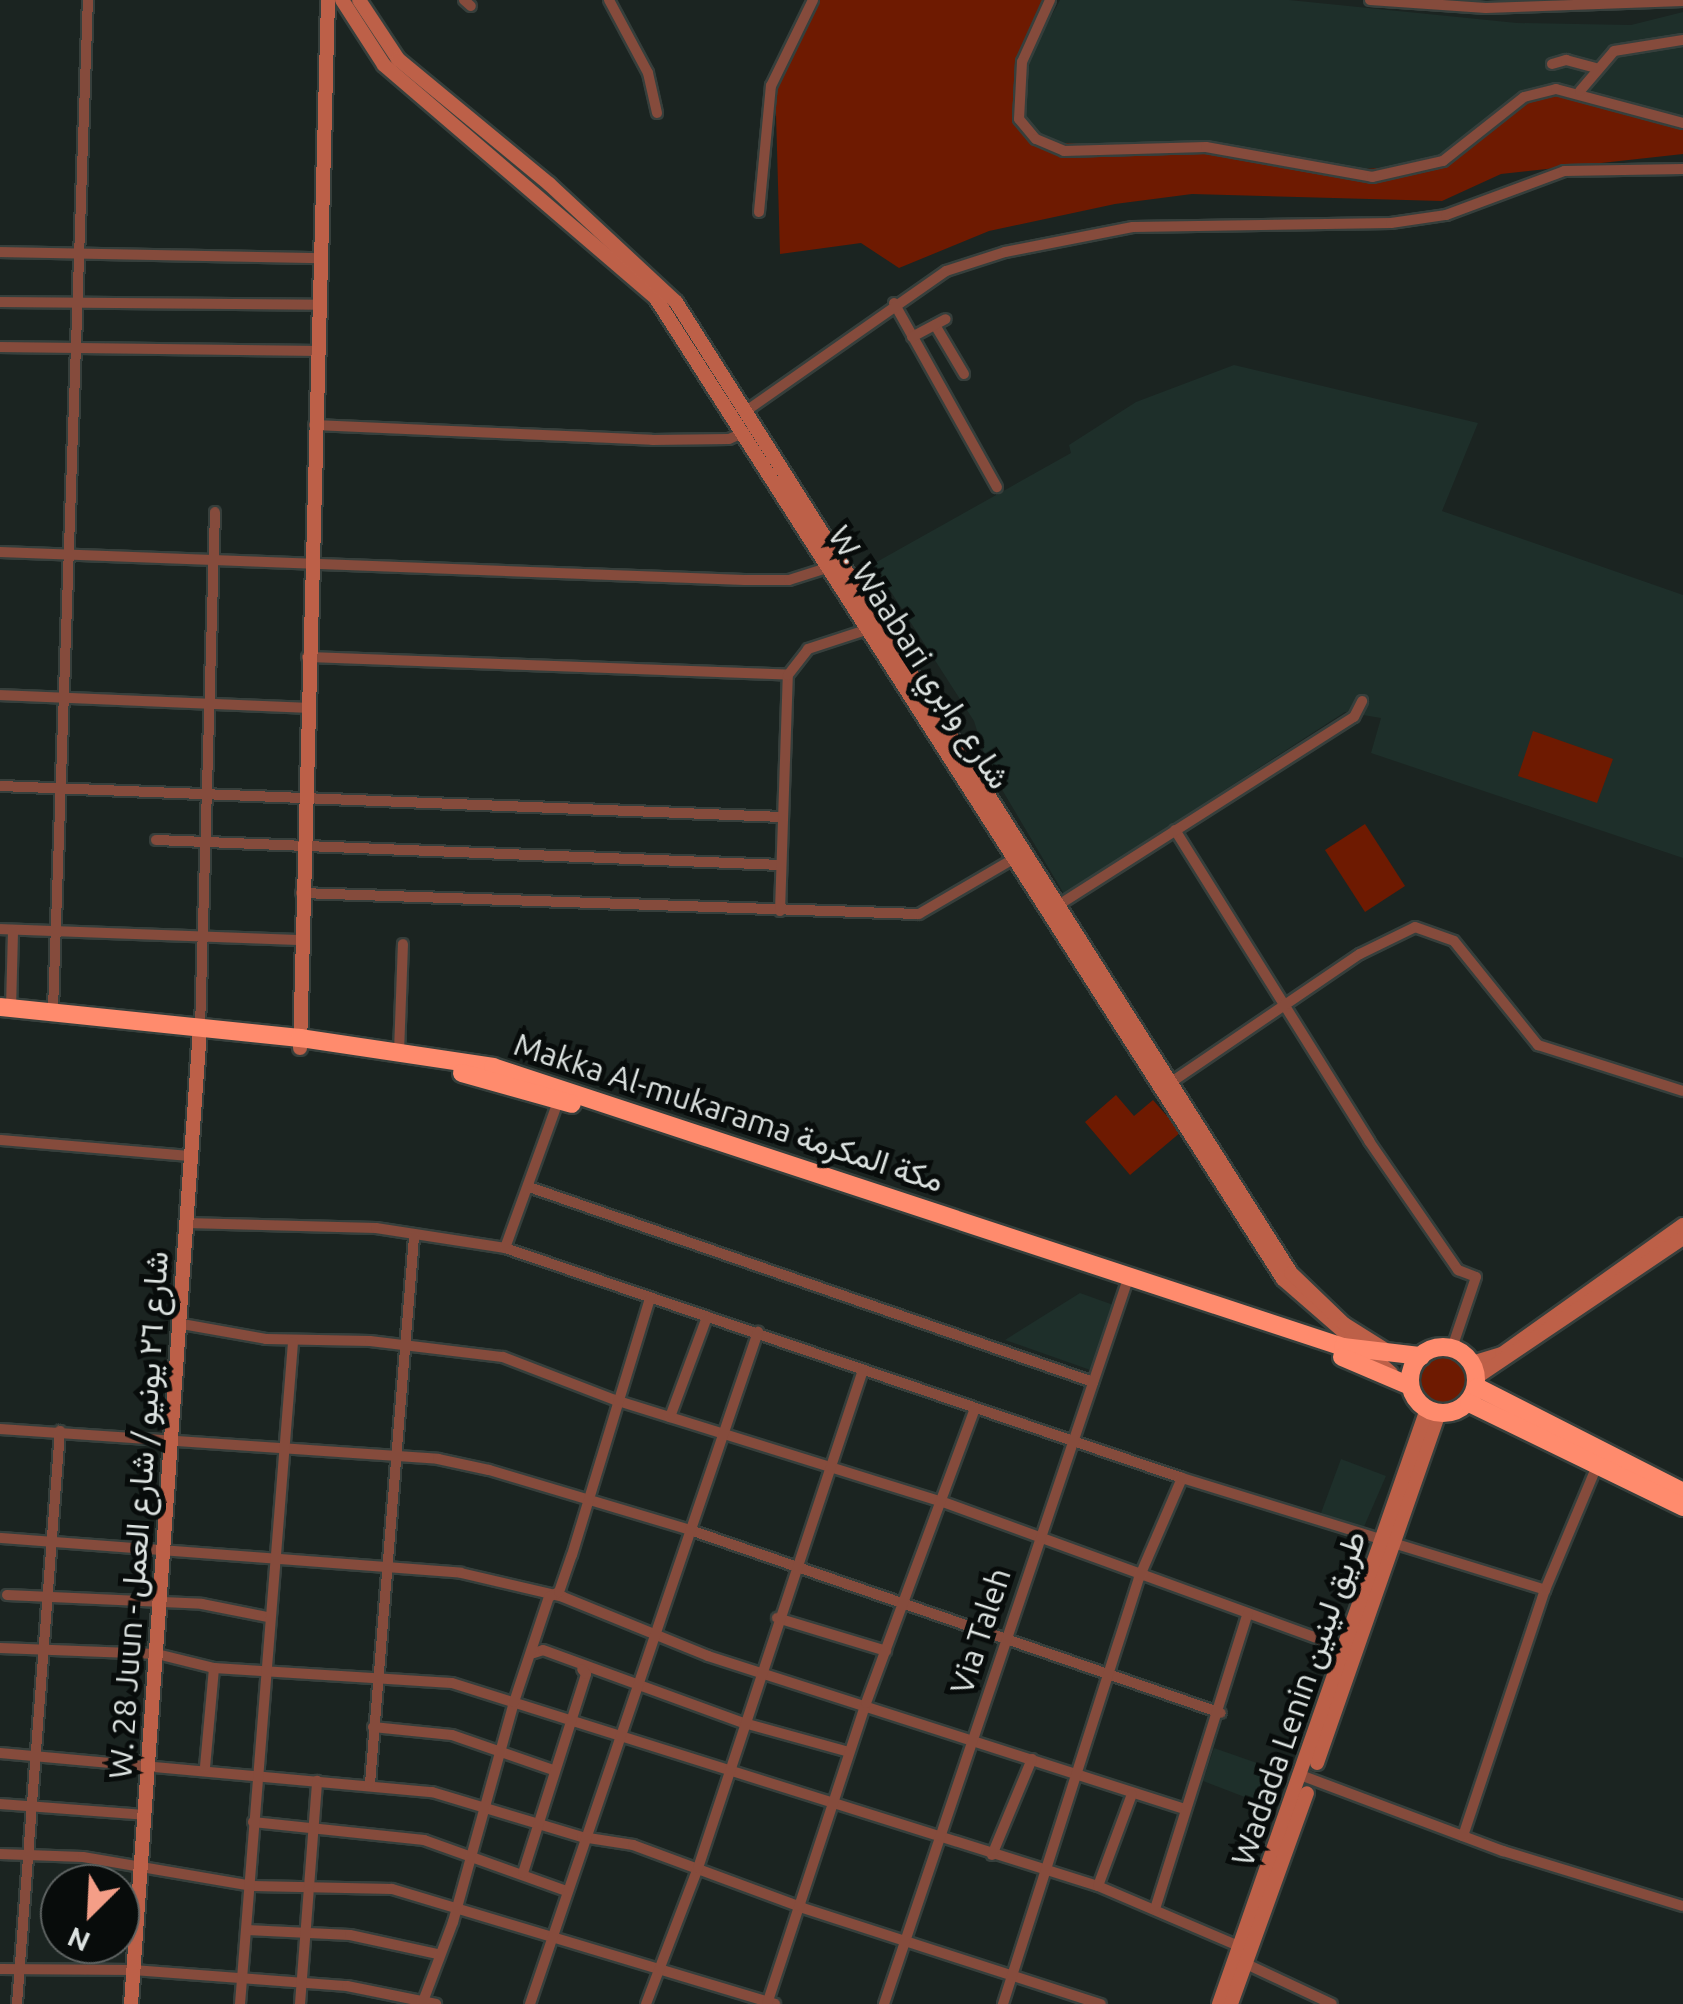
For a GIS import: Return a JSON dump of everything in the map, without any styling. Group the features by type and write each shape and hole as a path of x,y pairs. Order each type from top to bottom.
{"highway":[{"name":"Makka Al-mukarama مكة المكرمة","path":"4,1011 53,1010 200,1034"},
{"name":"Makka Al-mukarama مكة المكرمة","path":"4,1011 399,1052 493,1067 560,1094 1128,1280 1364,1353 1412,1357"},
{"name":"Makka Al-mukarama مكة المكرمة","path":"300,1043 560,1094"},
{"name":"Makka Al-mukarama مكة المكرمة","path":"1128,1280 1408,1385"},
{"path":"1474,1383 1433,1411 1408,1385 1412,1357 1452,1348 1474,1383 1598,1464 1683,1507"},
{"path":"1474,1383 1683,1492"}],"main road":[{"path":"300,1043 316,305 328,0"},
{"name":"W. Waabari شارع وابري","path":"342,0 384,64 655,297 746,432 1282,1279 1364,1353 1408,1385"},
{"name":"W. Waabari شارع وابري","path":"359,0 398,59 665,289 1291,1273 1344,1324 1412,1357"},
{"name":"W. 28 Juun - شارع ٢٦ يونيو / شارع العمل","path":"131,2004 200,1034"},
{"path":"1474,1383 1502,1354 1683,1224"},
{"path":"1474,1383 1683,1238"},
{"name":"Wadada Lenin طريق لينين","path":"1219,2004 1244,1956 1433,1411"},
{"path":"1231,2004 1244,1956"}],"street":[{"path":"53,1010 88,0"},
{"path":"609,0 648,73 657,114"},
{"path":"759,212 771,86 813,0"},
{"path":"1050,0 1022,62 1019,119 1036,139 1064,151 1206,147 1304,160 1347,174 1395,174 1442,161 1524,97 1580,92 1683,123"},
{"path":"1370,0 1486,8 1683,1"},
{"path":"1580,92 1614,50 1683,40"},
{"path":"1552,64 1566,60 1596,68"},
{"path":"746,411 823,363 894,303 962,264 1108,230 1392,223 1446,215 1564,172 1683,169"},
{"path":"0,252 318,258"},
{"path":"0,302 316,305"},
{"path":"894,303 997,488"},
{"path":"912,338 946,319"},
{"path":"935,325 964,374"},
{"path":"0,347 315,351"},
{"path":"314,424 652,440 729,439 746,432"},
{"path":"200,1034 215,512"},
{"path":"0,552 789,580 830,567"},
{"path":"780,911 788,675 808,649 869,629"},
{"path":"308,657 788,675"},
{"path":"0,695 306,708"},
{"path":"1058,906 1354,717 1362,701"},
{"path":"0,786 783,816"},
{"path":"1174,830 1282,1006 1458,1270 1476,1277 1452,1348"},
{"path":"156,840 781,865"},
{"path":"302,893 919,914 1015,858"},
{"path":"0,929 300,940"},
{"path":"4,1011 13,930"},
{"path":"1170,1082 1400,930 1430,930 1454,941 1538,1045 1683,1091"},
{"path":"399,1052 403,944"},
{"path":"505,1248 560,1094"},
{"path":"0,1140 190,1156"},
{"path":"529,1187 1093,1382"},
{"path":"186,1223 376,1228 414,1237 505,1248 1182,1478 1385,1544 1545,1590"},
{"path":"370,1784 394,1456 410,1345 414,1237"},
{"name":"Via Taleh","path":"884,2004 1001,1641 1128,1280"},
{"path":"0,1969 133,1970 241,1983 387,1989 428,2003 438,1954 487,1806 514,1702 534,1653 549,1597 563,1582 615,1400 650,1298"},
{"path":"670,1417 707,1317"},
{"path":"182,1324 293,1342 410,1345 503,1357 726,1437 943,1502 1139,1578 1351,1651"},
{"path":"530,2004 582,1836 693,1532 758,1332"},
{"path":"240,2004 253,1886 256,1774 270,1670 267,1617 277,1570 273,1556 293,1342"},
{"path":"646,2004 732,1769 793,1569 863,1370"},
{"path":"0,1854 141,1868 253,1886 313,1884 392,1889 456,1904 770,2003 849,1752 974,1408"},
{"path":"0,1429 285,1452 394,1456 490,1470 693,1532 793,1569 902,1602 1108,1679 1221,1714"},
{"path":"17,2004 23,1968 29,1805 43,1650 47,1541 60,1432"},
{"path":"1463,1836 1545,1590 1598,1464"},
{"path":"1003,2004 1139,1578 1182,1478"},
{"path":"0,1538 163,1547 461,1573 578,1602 656,1636 760,1673 866,1703 1184,1809"},
{"path":"6,1594 160,1602 267,1617"},
{"path":"1155,1908 1184,1809 1221,1714 1248,1613"},
{"path":"777,1618 886,1650"},
{"path":"0,1648 156,1654 214,1668 452,1683 620,1738 732,1769 940,1840 1098,1886 1155,1908 1332,2004"},
{"path":"534,1653 543,1650 581,1668 744,1723 849,1752"},
{"path":"205,1767 214,1668"},
{"path":"523,1872 567,1720 586,1674 581,1668"},
{"path":"372,1728 452,1735 553,1770"},
{"path":"0,1753 148,1762 370,1784 487,1806 582,1836 634,1845 803,1908 1102,2004"},
{"path":"992,1855 1032,1759"},
{"path":"1307,1778 1463,1836 1683,1906"},
{"path":"300,2004 313,1884 317,1781"},
{"path":"1098,1886 1132,1794"},
{"path":"0,1804 144,1814"},
{"path":"253,1822 424,1840 523,1872 564,1890"},
{"path":"247,1930 385,1940 438,1954"}],"shaded area":[{"path":"818,0 1057,0 1030,56 1024,120 1052,143 1222,146 1344,171 1434,163 1516,98 1578,89 1683,120 1683,154 1501,174 1442,201 1192,194 1115,204 989,231 899,268 861,243 780,254 775,80"},
{"path":"1060,0 1289,0 1517,23 1631,25 1683,12 1683,120 1434,163 1344,171 1052,143 1024,121 1030,56"},
{"path":"1234,365 1478,423 1442,511 1683,595 1683,858 1371,753 1381,718 1345,712 1064,894 988,766 974,721 873,564 1071,453 1069,445 1136,402"},
{"path":"1533,731 1613,759 1597,803 1518,776"},
{"path":"1365,824 1405,886 1365,912 1325,850"},
{"path":"1116,1095 1134,1116 1153,1100 1181,1132 1130,1175 1085,1122"},
{"path":"1080,1293 1119,1307 1096,1372 1005,1340"},
{"path":"1444,1358 1460,1365 1467,1381 1460,1397 1444,1404 1428,1397 1421,1381 1428,1365"},
{"path":"1341,1459 1386,1476 1363,1529 1321,1513"},
{"path":"1214,1748 1286,1773 1273,1808 1203,1781"}]}
